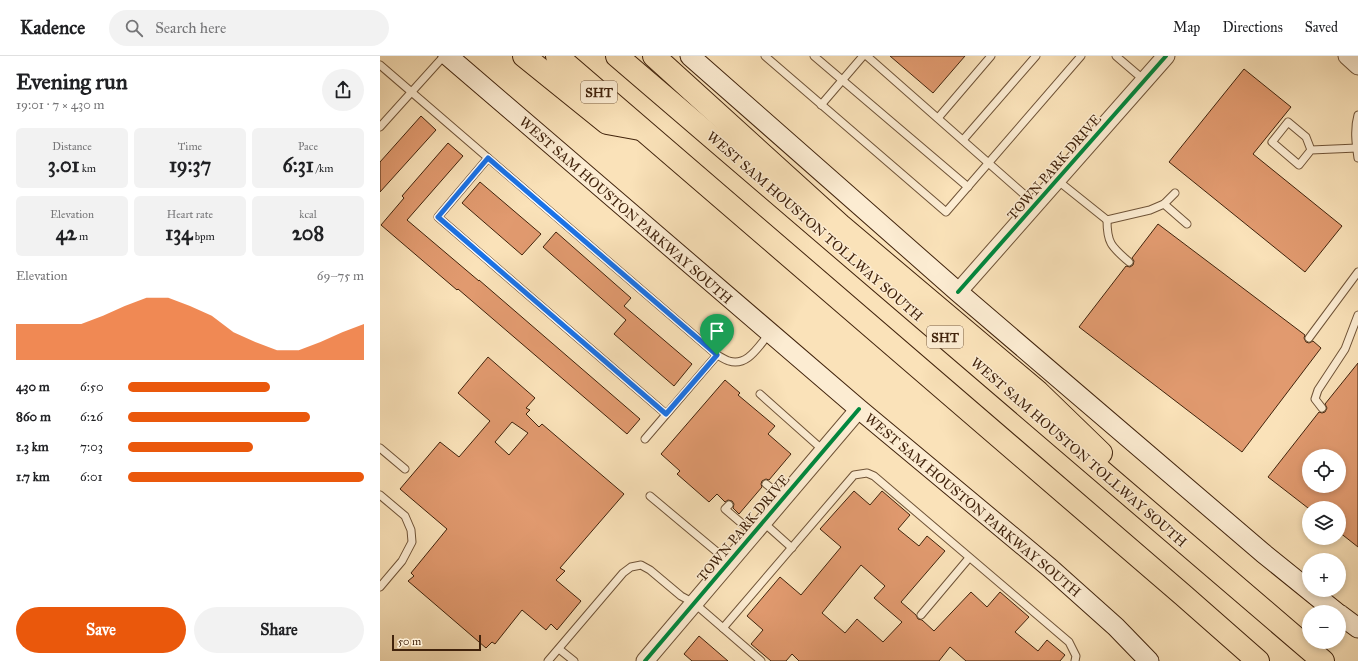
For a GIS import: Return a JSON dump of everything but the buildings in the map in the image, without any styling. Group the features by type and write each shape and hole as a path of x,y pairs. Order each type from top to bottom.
{"highway":[{"path":"524,56 607,123 641,129"},
{"name":"SHT","path":"556,56 1183,594 1258,661"},
{"name":"WEST SAM HOUSTON TOLLWAY SOUTH","path":"617,56 1323,661"},
{"path":"654,56 840,226 1038,392 1272,618"}],"main road":[{"name":"WEST SAM HOUSTON PARKWAY SOUTH","path":"448,56 859,409 1050,568 1116,628 1149,661"},
{"path":"690,56 958,292 1263,553 1327,605"},
{"path":"1346,619 1358,628"}],"street":[{"name":"TOWN PARK DRIVE","path":"958,292 1166,56"},
{"path":"1347,56 1358,66"},
{"name":"TOWN PARK DRIVE","path":"645,661 859,409"}],"lane":[{"path":"380,127 444,56"},
{"path":"765,56 946,212 1081,56"},
{"path":"814,56 968,187"},
{"path":"821,105 863,56"},
{"path":"867,56 1035,204"},
{"path":"938,118 991,56"},
{"path":"964,140 1036,56"},
{"path":"1116,56 1144,80"},
{"path":"380,65 717,355 729,361 738,362 745,360 750,357 770,333"},
{"path":"1358,115 1356,121 1358,158"},
{"path":"1311,150 1306,137 1288,122 1272,142 1299,165 1311,150 1357,148"},
{"path":"488,158 438,217 666,414"},
{"path":"1057,180 1107,220"},
{"path":"1107,220 1150,210 1164,204 1175,193"},
{"path":"1164,204 1187,224"},
{"path":"1107,220 1107,235 1112,248 1129,262"},
{"path":"1309,338 1358,272"},
{"path":"1322,408 1316,399 1318,390 1345,349 1358,316"},
{"path":"645,439 717,355"},
{"path":"760,394 824,451"},
{"path":"380,448 405,469"},
{"path":"723,628 854,475 867,473 874,476 1069,642 1076,656 1075,661"},
{"path":"766,484 784,498"},
{"path":"380,495 405,516 411,530 412,542 402,561 380,588"},
{"path":"650,496 728,562"},
{"path":"729,505 725,509 792,548"},
{"path":"921,615 969,558"},
{"path":"548,661 623,573 631,567 641,565 680,596 694,604 761,661"},
{"path":"559,649 574,661"}],"cycle path":[{"path":"958,292 1166,56"},
{"path":"645,661 859,409"}],"route":[{"path":"488,158 717,355 666,414 438,217 488,158"}]}
